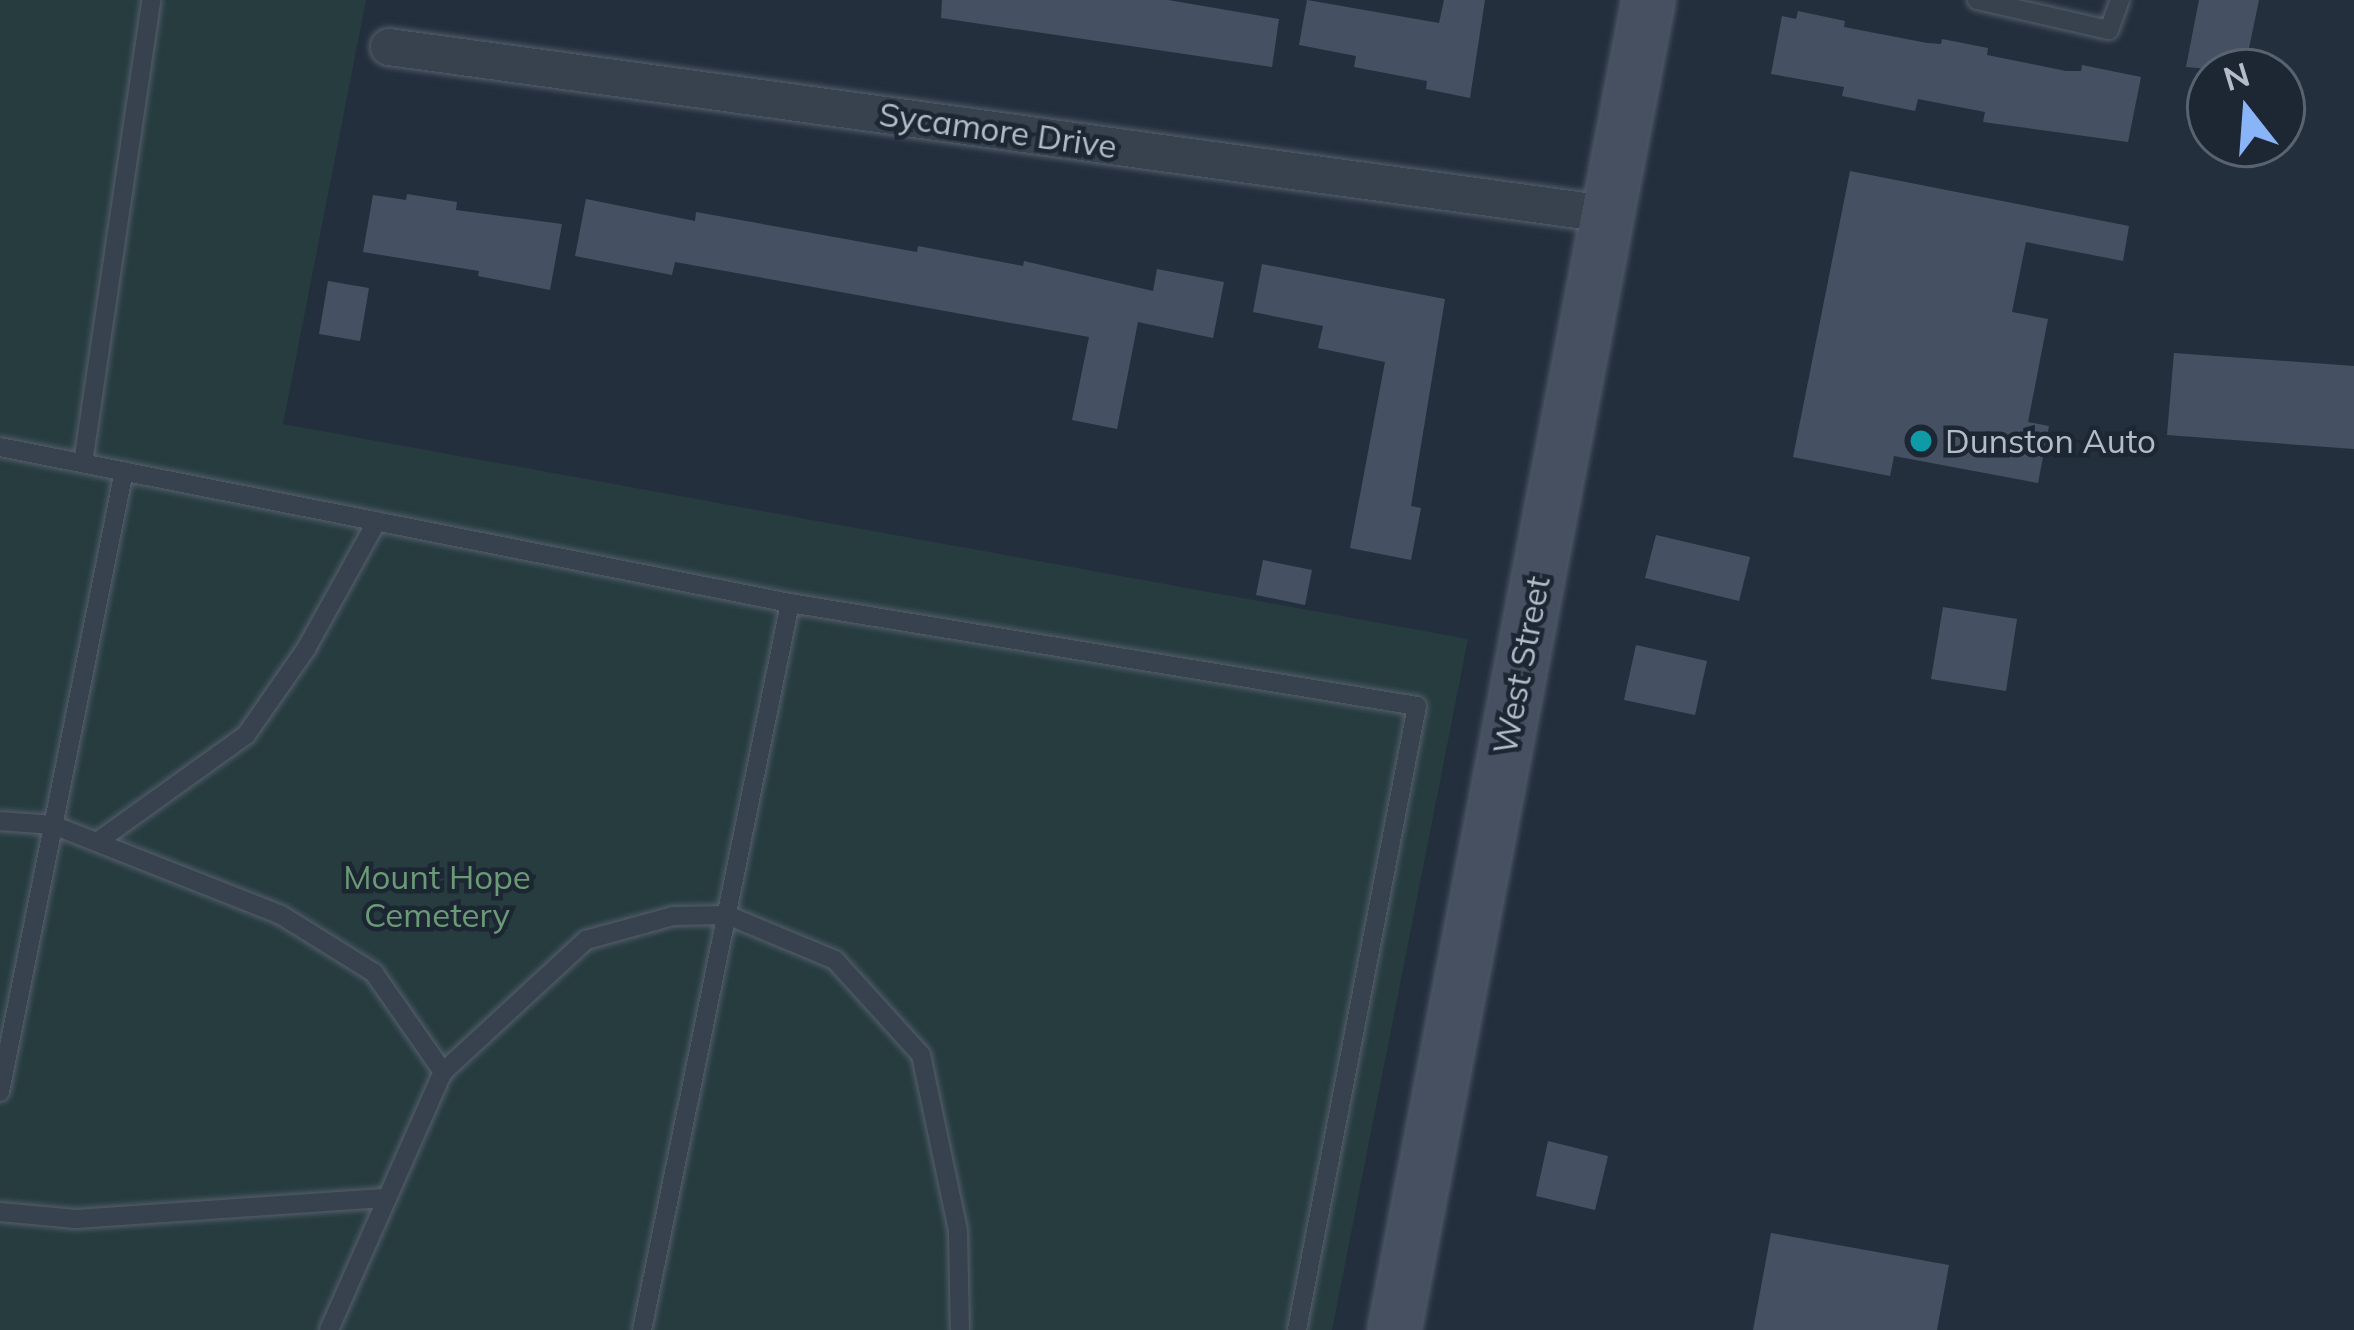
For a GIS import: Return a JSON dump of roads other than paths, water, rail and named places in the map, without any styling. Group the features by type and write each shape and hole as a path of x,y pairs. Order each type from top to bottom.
{"main road":[{"name":"West Street","path":"1394,1330 1648,0"}],"street":[{"name":"Sycamore Drive","path":"389,47 1607,214"}],"lane":[{"path":"83,463 152,0"},
{"path":"1977,0 2109,30 2120,0"},
{"path":"0,446 790,603 1417,706 1297,1330"},
{"path":"0,1092 124,471"},
{"path":"97,842 246,735 306,649 377,520"},
{"path":"642,1330 790,603"},
{"path":"0,821 53,825 280,915 374,973 443,1072"},
{"path":"328,1330 443,1072 586,940 673,916 727,915 836,960 921,1055 958,1229 959,1330"},
{"path":"0,1212 76,1219 387,1198"}],"place":[{"name":"Dunston Auto","path":"1921,441"}],"park label":[{"name":"Mount Hope Cemetery","path":"437,896"}]}
